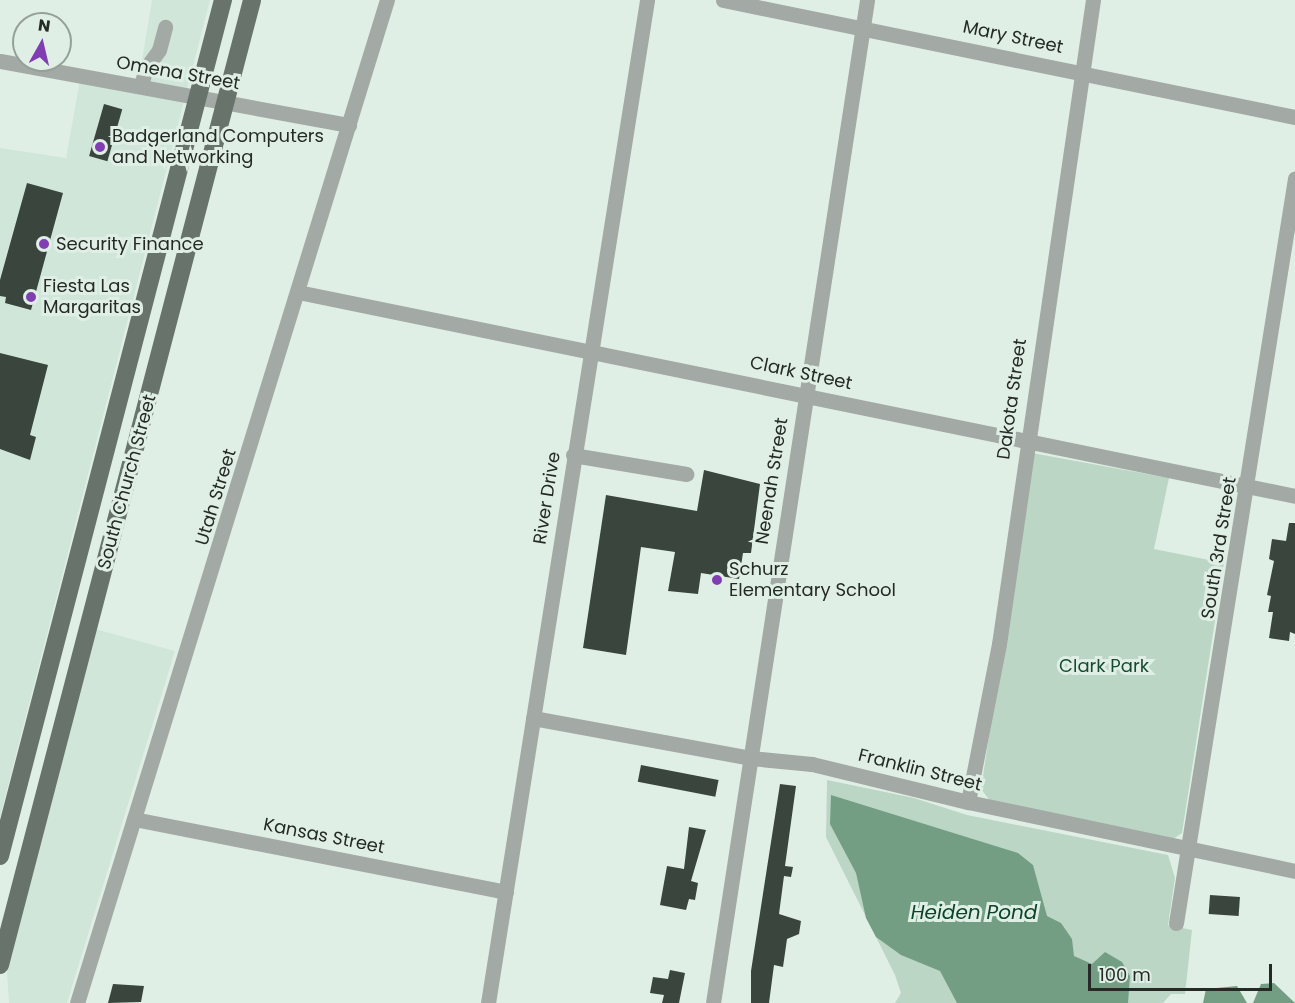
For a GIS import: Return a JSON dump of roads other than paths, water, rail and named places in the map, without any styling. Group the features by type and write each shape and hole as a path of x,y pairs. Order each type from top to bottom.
{"main road":[{"name":"South Church Street","path":"0,856 223,0"},
{"name":"South Church Street","path":"0,965 252,0"}],"street":[{"name":"Utah Street","path":"77,1003 387,0"},
{"name":"River Drive","path":"488,1003 589,350 646,0"},
{"name":"Mary Street","path":"723,0 862,26 1295,117"},
{"name":"Neenah Street","path":"713,1003 867,0"},
{"name":"Dakota Street","path":"968,802 999,644 1026,440 1080,71 1093,0"},
{"path":"141,85 146,68 162,44 165,27"},
{"name":"Omena Street","path":"0,61 197,95 349,125"},
{"name":"South 3rd Street","path":"1176,923 1248,486 1295,178"},
{"name":"Clark Street","path":"298,292 805,393 1295,496"},
{"path":"573,455 686,474"},
{"name":"Franklin Street","path":"533,718 750,758 812,764 968,802 1295,871"},
{"name":"Kansas Street","path":"134,819 506,892"}],"water":[{"name":"Heiden Pond","path":"831,795 1018,853 1033,865 1047,916 1061,923 1072,939 1074,956 1092,964 1105,952 1122,962 1130,976 1128,1003 957,1003 940,971 901,955 876,937 866,918 856,873 830,824"},
{"path":"1274,983 1295,1003 1253,1003 1261,984"},
{"path":"1237,986 1247,1003 1203,1003 1206,989"}],"place":[{"name":"Badgerland Computers and Networking","path":"100,147"},
{"name":"Security Finance","path":"44,244"},
{"name":"Fiesta Las Margaritas","path":"31,297"},
{"name":"Schurz Elementary School","path":"717,580"}],"park label":[{"name":"Clark Park","path":"1104,666"}]}
